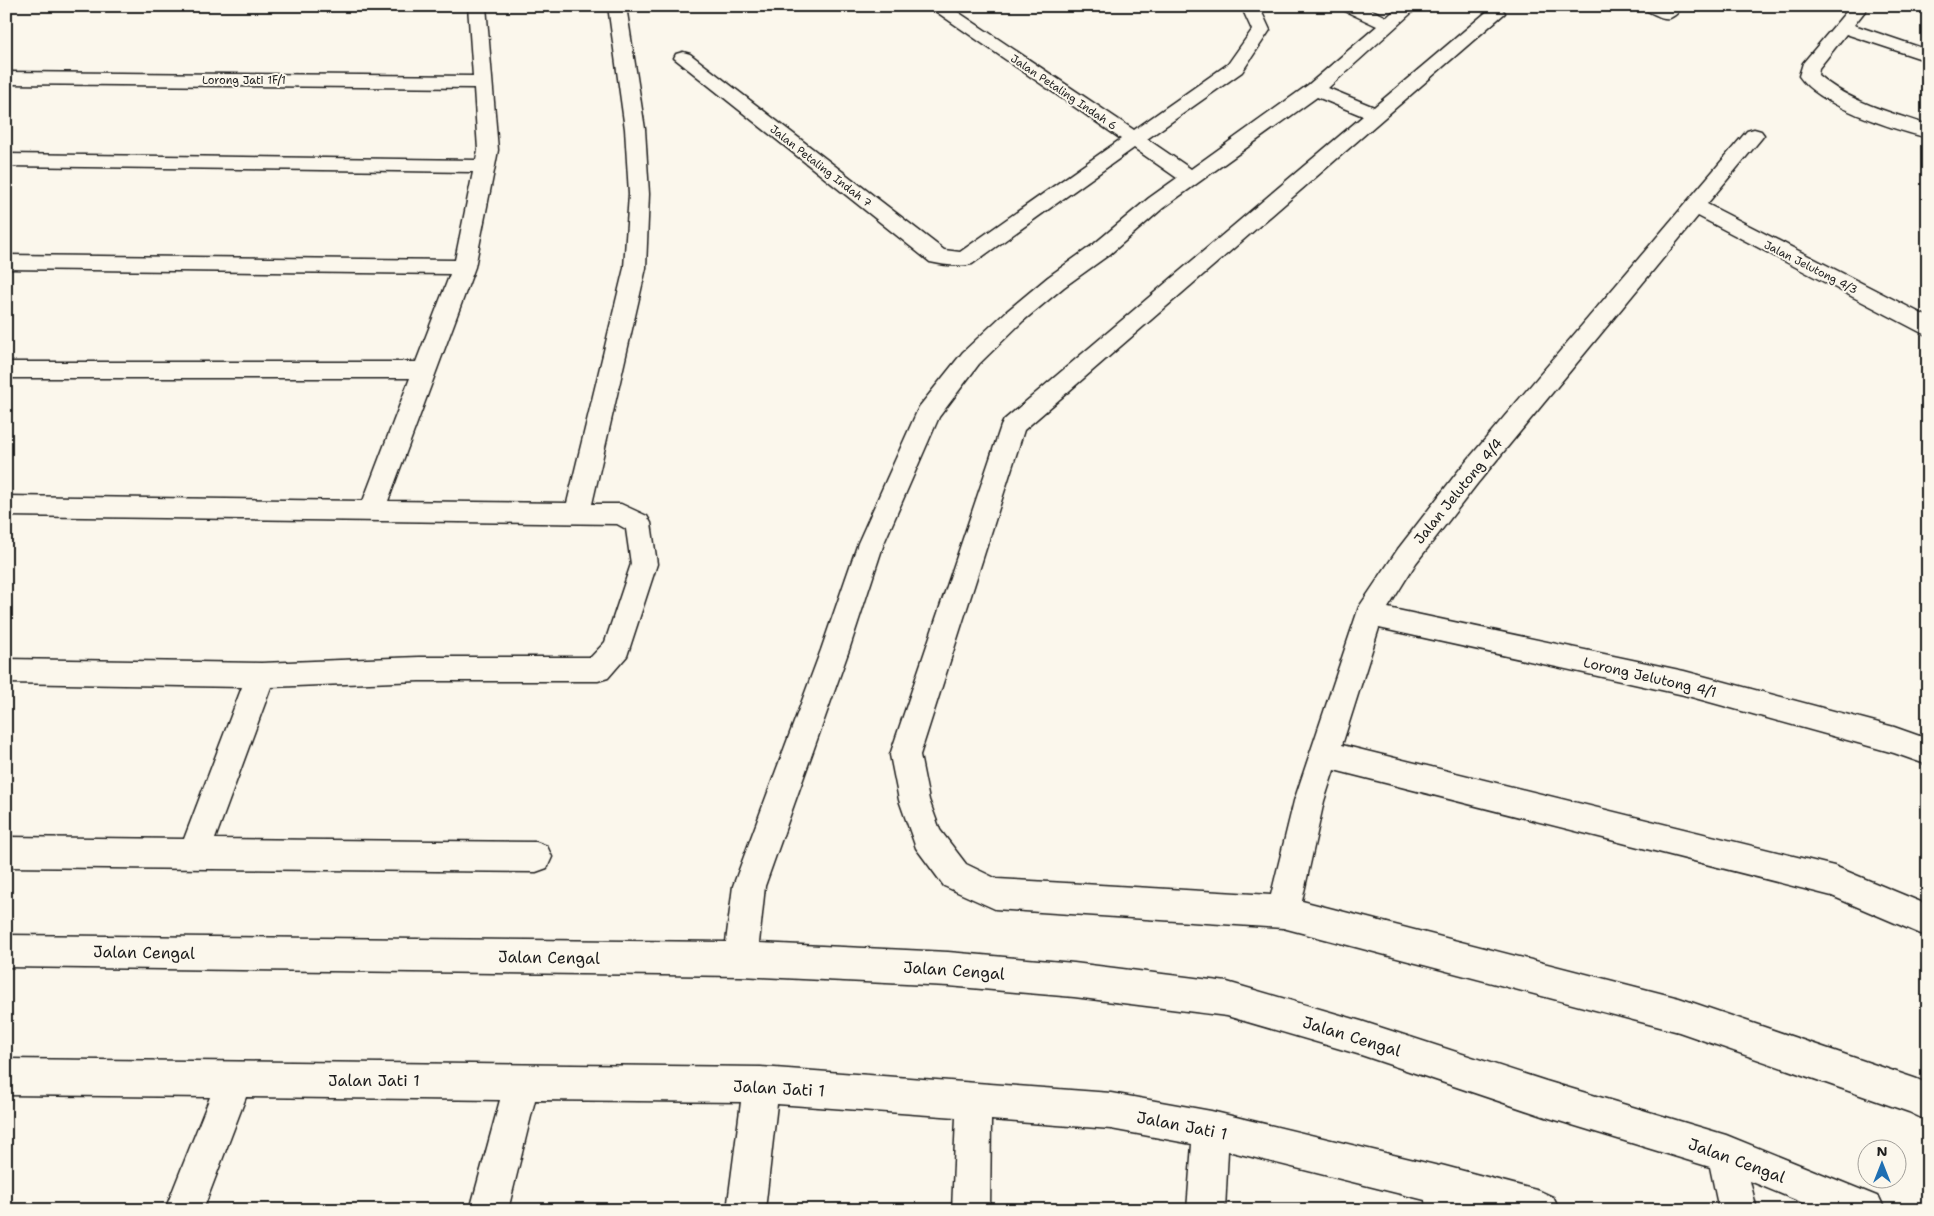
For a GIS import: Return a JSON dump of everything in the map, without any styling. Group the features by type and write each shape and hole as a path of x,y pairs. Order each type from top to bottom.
{"street":[{"path":"372,510 464,268 488,150 476,6"},
{"path":"577,514 635,268 639,194 636,138 617,6"},
{"name":"Jalan Petaling Indah 6","path":"937,6 1191,178"},
{"path":"1134,139 1235,68 1262,30 1250,6"},
{"path":"1349,6 1388,24"},
{"path":"741,959 749,886 835,650 871,543 928,413 971,358 1015,316 1191,178 1315,89 1410,6"},
{"path":"1651,6 1667,14 1674,6"},
{"path":"1860,6 1810,67 1808,76 1831,94 1846,102 1928,132"},
{"path":"1496,13 1013,426 905,755 914,800 927,838 955,875 995,894 1283,912 1679,1015 1917,1097 1928,1103"},
{"path":"1843,27 1928,56"},
{"name":"Jalan Petaling Indah 7","path":"684,58 938,257 964,259 1134,139"},
{"name":"Lorong Jati 1F/1","path":"6,78 483,82"},
{"path":"1315,89 1377,116"},
{"name":"Jalan Jelutong 4/4","path":"1283,912 1309,801 1370,615 1407,556 1468,477 1754,135"},
{"path":"6,160 485,166"},
{"name":"Jalan Jelutong 4/3","path":"1695,206 1928,327"},
{"path":"6,262 464,268"},
{"path":"6,370 425,370"},
{"path":"6,506 621,514 638,523 644,564 617,648 598,668 419,668 261,675 6,671"},
{"name":"Lorong Jelutong 4/1","path":"1370,615 1684,683 1894,740 1928,752"},
{"path":"194,854 261,675"},
{"path":"1324,754 1834,881 1928,921"},
{"path":"6,852 536,857"},
{"name":"Jalan Cengal","path":"6,951 741,959 948,969 1074,980 1227,999 1361,1038 1546,1099 1726,1153 1866,1210"},
{"name":"Jalan Jati 1","path":"6,1077 762,1085 1111,1111 1211,1129 1443,1197 1540,1210"},
{"path":"184,1210 235,1079"},
{"path":"489,1210 522,1083"},
{"path":"746,1210 762,1085"},
{"path":"971,1210 974,1102"},
{"path":"1206,1210 1211,1129"},
{"path":"1726,1153 1738,1210"}]}
